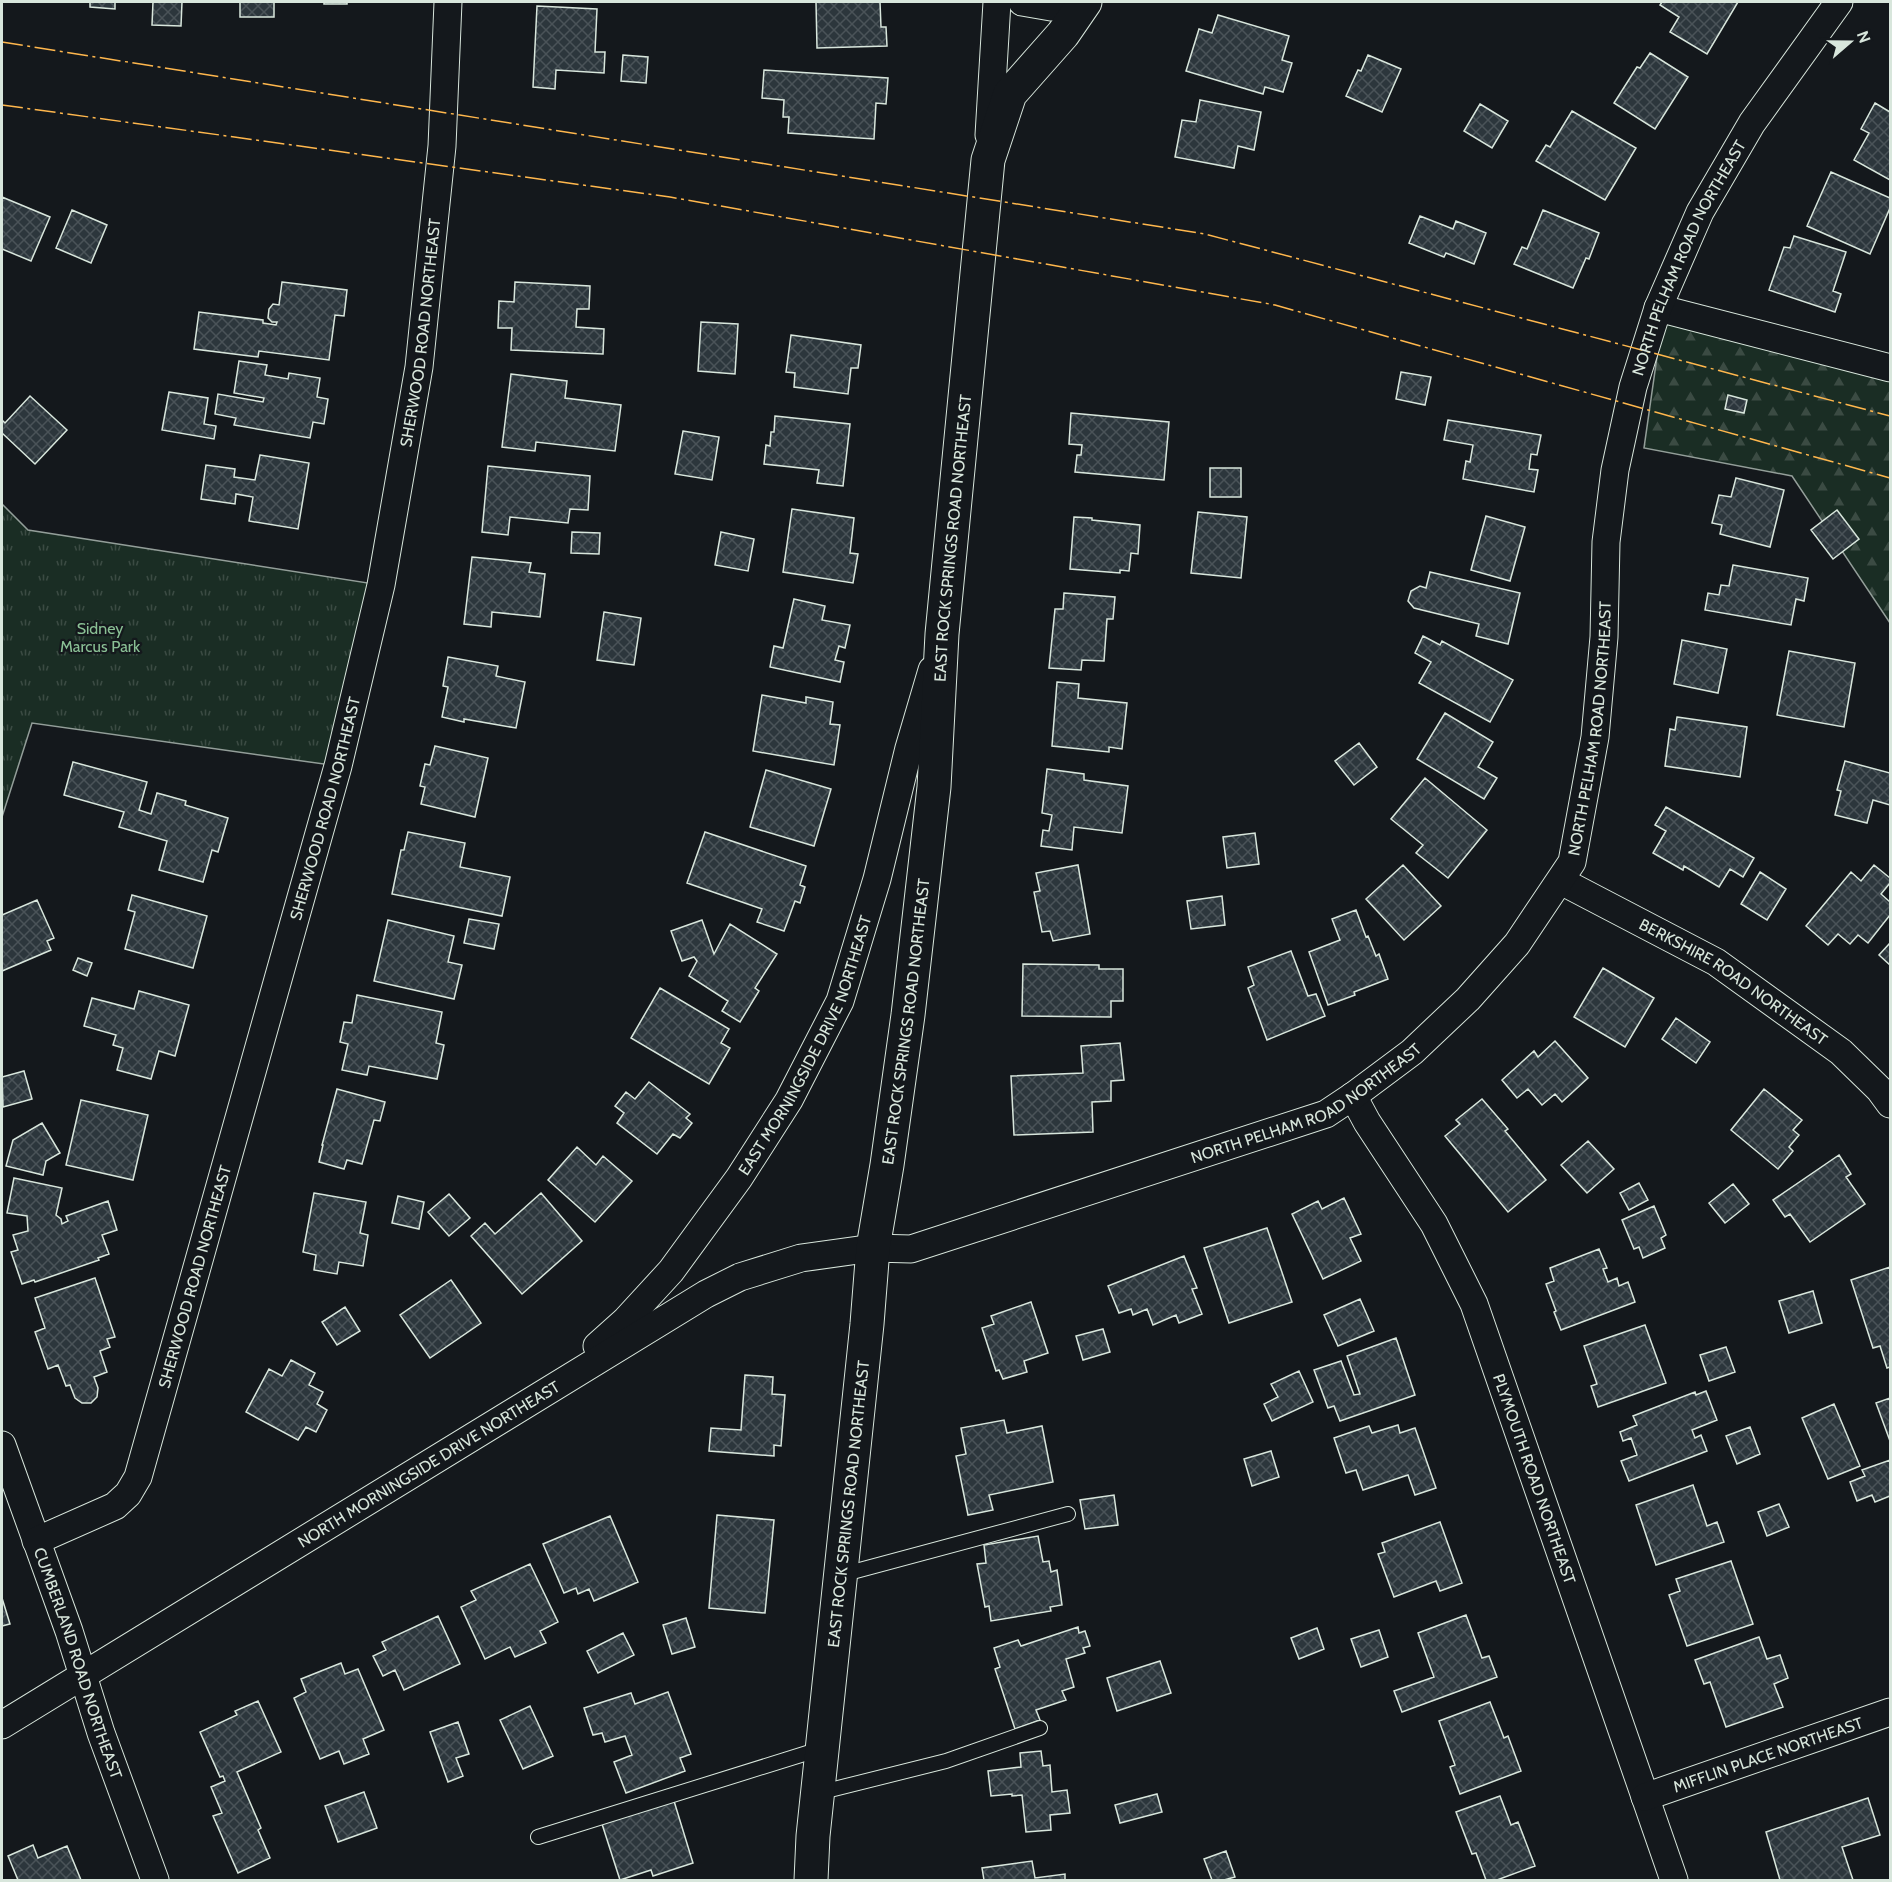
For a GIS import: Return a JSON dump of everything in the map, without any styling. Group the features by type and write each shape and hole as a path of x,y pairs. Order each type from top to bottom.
{"street":[{"name":"SHERWOOD ROAD NORTHEAST","path":"36,1541 115,1506 128,1494 138,1477 338,766 381,585 419,367 442,146 447,2"},
{"path":"988,160 997,2"},
{"path":"1022,2 1051,7 1058,2"},
{"name":"EAST ROCK SPRINGS ROAD NORTHEAST","path":"811,1881 822,1748 873,1248 908,1015 934,787 942,634 988,160 1010,94 1063,34 1085,2"},
{"name":"NORTH PELHAM ROAD NORTHEAST","path":"873,1248 911,1249 1326,1114 1412,1052 1468,999 1517,944 1572,862 1595,737 1604,637 1606,542 1615,470 1633,387 1658,308 1700,212 1752,123 1839,2"},
{"path":"1658,308 1890,368"},
{"name":"EAST MORNINGSIDE DRIVE NORTHEAST","path":"549,1390 626,1320 671,1271 739,1178 789,1100 840,1001 878,879 909,748 942,634"},
{"name":"BERKSHIRE ROAD NORTHEAST","path":"1561,881 1716,962 1841,1052 1879,1089 1890,1104"},
{"name":"PLYMOUTH ROAD NORTHEAST","path":"1353,1096 1366,1122 1434,1224 1474,1304 1674,1881"},
{"name":"NORTH MORNINGSIDE DRIVE NORTHEAST","path":"2,1725 706,1294 740,1277 801,1258 873,1248"},
{"name":"CUMBERLAND ROAD NORTHEAST","path":"2,1445 154,1881"},
{"name":"MIFFLIN PLACE NORTHEAST","path":"1645,1797 1890,1712"}],"lane":[{"path":"841,1575 1068,1514"},
{"path":"818,1793 946,1761 1040,1728"},
{"path":"538,1837 822,1748"}],"green space":[{"path":"1663,315 1890,377 1890,623 1792,476 1644,448"},
{"name":"Sidney Marcus Park","path":"2,504 28,530 381,585 338,766 32,723 2,817"}],"building":[{"path":"90,2 115,2 115,9 90,7"},
{"path":"153,2 182,2 181,26 152,25"},
{"path":"240,2 274,2 274,17 240,17"},
{"path":"324,2 347,2 347,4 324,4"},
{"path":"816,2 880,2 881,27 886,27 887,46 817,48"},
{"path":"1662,2 1738,2 1707,54 1670,32 1679,17 1660,5"},
{"path":"537,6 597,9 595,52 605,52 604,73 556,70 555,89 533,87"},
{"path":"1218,15 1289,36 1282,60 1292,63 1283,92 1265,87 1263,94 1186,71 1199,29 1212,33"},
{"path":"1650,53 1688,77 1655,129 1614,103 1637,67 1640,68"},
{"path":"623,55 648,57 646,83 621,81"},
{"path":"1368,55 1401,69 1382,112 1346,96"},
{"path":"764,70 888,78 886,104 876,103 874,139 788,133 789,117 783,117 784,100 762,98"},
{"path":"1200,100 1261,112 1254,150 1238,146 1234,168 1175,157 1182,120 1196,122"},
{"path":"1875,103 1890,112 1890,180 1854,160 1869,133 1861,129"},
{"path":"1480,104 1508,121 1492,148 1464,131"},
{"path":"1572,111 1636,148 1605,200 1536,161 1546,145 1550,147"},
{"path":"1831,172 1890,198 1890,208 1870,254 1807,226"},
{"path":"2,197 50,217 31,261 2,249"},
{"path":"72,210 107,225 91,263 56,248"},
{"path":"1543,210 1599,233 1589,259 1586,258 1573,288 1514,264 1522,247 1527,249"},
{"path":"1420,216 1453,229 1456,221 1486,233 1474,264 1446,253 1444,257 1409,243"},
{"path":"1794,236 1846,252 1833,291 1841,294 1835,312 1769,290 1784,247 1790,248"},
{"path":"282,282 347,290 344,316 335,315 329,360 259,351 258,357 194,349 199,312 263,320 263,323 276,325 277,322 272,322 268,318 269,309 273,304 279,305"},
{"path":"515,282 590,286 589,309 577,309 576,327 604,329 603,354 511,350 512,328 498,328 499,301 514,302"},
{"path":"701,322 738,324 735,374 698,371"},
{"path":"791,335 861,345 858,368 851,368 848,394 794,387 795,373 786,372"},
{"path":"239,361 267,365 265,375 288,379 289,373 320,378 317,397 328,399 324,424 313,422 310,438 234,425 236,418 215,414 218,394 263,402 264,398 234,393"},
{"path":"1401,372 1431,377 1425,405 1396,399"},
{"path":"511,374 567,381 565,398 621,405 615,451 536,442 535,451 502,447"},
{"path":"169,392 208,398 204,424 216,426 214,439 162,430"},
{"path":"1728,395 1747,400 1744,413 1725,409"},
{"path":"30,396 67,430 35,464 2,433 2,420 5,423"},
{"path":"1071,413 1169,422 1164,480 1075,472 1077,455 1081,455 1082,445 1069,444"},
{"path":"775,416 850,424 843,486 817,483 819,470 764,464 766,445 770,446 771,432 774,432"},
{"path":"1448,420 1541,435 1537,455 1531,454 1529,469 1538,470 1534,492 1463,479 1466,461 1470,462 1473,445 1444,440"},
{"path":"683,431 719,437 712,480 675,474"},
{"path":"260,455 309,463 298,529 249,521 253,497 236,494 235,504 201,499 206,465 235,469 234,477 255,480"},
{"path":"488,466 590,476 588,510 570,509 568,523 510,517 508,535 482,532"},
{"path":"1210,468 1241,468 1241,497 1210,497"},
{"path":"1736,478 1784,490 1770,547 1720,534 1722,525 1712,523 1719,495 1731,497"},
{"path":"792,509 854,518 850,553 858,554 853,583 783,572"},
{"path":"1837,510 1859,539 1833,559 1811,530"},
{"path":"1198,512 1247,517 1241,578 1191,573"},
{"path":"1486,516 1525,527 1510,581 1471,570"},
{"path":"1074,517 1140,525 1138,554 1131,553 1129,571 1120,570 1120,573 1070,569"},
{"path":"572,532 600,533 599,554 571,553"},
{"path":"721,532 754,539 748,571 715,565"},
{"path":"472,557 531,563 529,572 545,574 540,617 492,612 491,627 464,624"},
{"path":"1733,565 1808,578 1804,601 1796,599 1791,625 1705,610 1708,593 1719,595 1721,585 1729,586"},
{"path":"1430,572 1520,593 1508,644 1476,636 1479,624 1414,608 1408,601 1411,591 1420,586 1426,588"},
{"path":"1064,593 1115,597 1113,619 1107,619 1104,661 1082,660 1081,670 1049,668 1055,609 1063,609"},
{"path":"794,599 825,606 822,620 850,625 845,648 839,646 835,660 844,662 840,682 770,667 774,646 783,648"},
{"path":"604,612 641,618 634,665 597,660"},
{"path":"1423,636 1440,645 1442,641 1513,680 1490,722 1419,683 1431,662 1415,653"},
{"path":"1682,640 1727,649 1718,693 1674,684"},
{"path":"1789,651 1855,663 1844,727 1777,715"},
{"path":"448,657 498,666 496,676 525,682 516,728 442,717 448,687 443,686"},
{"path":"1057,682 1079,684 1078,698 1127,703 1122,749 1109,747 1109,752 1052,746"},
{"path":"762,695 806,703 806,697 833,702 830,724 840,725 834,765 753,751"},
{"path":"1445,713 1493,742 1478,767 1497,778 1484,799 1417,759"},
{"path":"1677,717 1747,727 1740,777 1665,766 1670,729 1675,730"},
{"path":"1359,743 1377,767 1354,785 1335,761"},
{"path":"435,746 488,758 475,817 421,804 425,787 420,786 425,764 430,765"},
{"path":"1845,761 1890,773 1890,805 1873,800 1867,823 1835,815 1841,791 1837,790"},
{"path":"73,762 147,782 139,810 151,814 157,793 186,801 185,805 228,818 218,852 212,850 203,882 159,870 167,841 119,827 124,812 64,795"},
{"path":"1047,769 1084,774 1084,780 1128,786 1122,833 1074,827 1072,850 1041,846 1043,830 1049,831 1052,815 1042,813"},
{"path":"766,770 831,789 814,846 750,827"},
{"path":"1425,778 1487,830 1448,878 1416,853 1423,845 1391,819"},
{"path":"1666,807 1754,858 1743,877 1730,869 1719,887 1684,866 1683,870 1653,853 1666,831 1655,825"},
{"path":"408,832 465,843 460,867 510,877 502,916 392,894 401,850 404,850"},
{"path":"705,832 806,866 800,885 805,887 800,903 795,901 784,931 757,922 762,909 687,883"},
{"path":"1255,833 1259,864 1227,868 1223,837"},
{"path":"1078,865 1090,934 1053,941 1050,931 1042,932 1034,892 1040,891 1036,873"},
{"path":"1403,865 1441,906 1404,940 1366,899"},
{"path":"1874,865 1890,878 1890,883 1881,894 1890,902 1890,915 1868,943 1858,935 1850,944 1838,934 1828,945 1806,926 1851,872 1861,881"},
{"path":"1760,872 1786,889 1767,920 1741,904"},
{"path":"132,895 207,916 193,968 125,949 135,912 128,910"},
{"path":"1222,896 1225,925 1191,929 1187,901"},
{"path":"37,900 54,938 47,941 51,950 2,971 2,915"},
{"path":"1356,910 1366,937 1368,936 1376,956 1379,954 1388,979 1328,1005 1309,952 1340,940 1332,919"},
{"path":"469,919 499,924 494,949 464,943"},
{"path":"388,920 454,936 448,962 462,965 454,999 374,981"},
{"path":"702,920 714,954 730,924 777,954 755,988 759,991 740,1022 722,1011 728,1001 689,976 697,961 694,957 682,961 671,931"},
{"path":"1890,943 1890,965 1879,955"},
{"path":"1291,951 1308,996 1316,994 1325,1016 1267,1040 1248,988 1254,985 1248,967"},
{"path":"78,958 92,963 87,976 73,970"},
{"path":"1023,964 1099,965 1099,969 1123,969 1123,1001 1111,1001 1111,1017 1022,1016"},
{"path":"1603,968 1654,998 1625,1047 1574,1017"},
{"path":"660,988 729,1029 721,1043 730,1048 709,1084 631,1038"},
{"path":"139,991 189,1005 175,1056 159,1051 151,1079 117,1070 123,1048 113,1045 116,1035 84,1026 92,998 134,1009"},
{"path":"357,995 442,1012 436,1043 444,1045 437,1079 369,1066 367,1075 342,1070 348,1044 340,1042 344,1022 352,1023"},
{"path":"1676,1018 1710,1042 1696,1063 1662,1039"},
{"path":"1555,1041 1588,1078 1562,1102 1555,1094 1542,1105 1528,1089 1517,1098 1502,1080 1534,1051 1538,1057"},
{"path":"1120,1043 1124,1080 1111,1081 1111,1101 1092,1102 1093,1132 1014,1135 1011,1076 1083,1073 1081,1046"},
{"path":"24,1071 32,1099 3,1107 2,1077"},
{"path":"649,1082 690,1114 686,1118 692,1123 680,1138 673,1134 657,1154 617,1123 624,1113 615,1106 626,1092 635,1099"},
{"path":"337,1089 385,1102 380,1121 374,1120 362,1164 347,1160 344,1169 319,1162"},
{"path":"1764,1089 1802,1120 1793,1130 1799,1135 1789,1147 1793,1151 1778,1169 1731,1130"},
{"path":"1482,1099 1508,1129 1505,1131 1546,1180 1508,1212 1445,1136 1460,1124 1456,1120"},
{"path":"81,1100 148,1115 133,1180 66,1165"},
{"path":"42,1123 60,1153 46,1161 43,1175 6,1166 13,1140"},
{"path":"1588,1141 1614,1169 1587,1193 1561,1165"},
{"path":"577,1147 596,1165 603,1156 632,1181 595,1222 548,1180"},
{"path":"1839,1155 1851,1174 1846,1177 1865,1204 1810,1242 1790,1214 1785,1217 1773,1200"},
{"path":"14,1178 62,1188 56,1215 61,1219 62,1224 68,1221 66,1216 108,1201 117,1230 102,1235 109,1254 98,1258 99,1260 35,1282 34,1280 22,1284 11,1252 18,1250 13,1235 28,1231 27,1216 7,1213"},
{"path":"1639,1183 1648,1200 1629,1210 1620,1193"},
{"path":"1733,1184 1749,1204 1725,1223 1709,1203"},
{"path":"314,1193 366,1202 360,1233 368,1235 363,1266 339,1262 337,1274 314,1270 316,1255 303,1252"},
{"path":"541,1193 582,1241 522,1294 471,1236 485,1223 495,1234"},
{"path":"449,1194 470,1218 449,1236 428,1212"},
{"path":"398,1196 424,1202 419,1229 392,1223"},
{"path":"1344,1198 1361,1234 1350,1238 1361,1261 1323,1279 1292,1214 1318,1201 1322,1209"},
{"path":"1654,1206 1666,1235 1661,1238 1665,1248 1643,1258 1639,1247 1634,1249 1622,1220"},
{"path":"1267,1228 1292,1302 1229,1323 1204,1248"},
{"path":"1599,1249 1607,1268 1603,1269 1608,1282 1617,1278 1619,1286 1628,1282 1635,1302 1561,1330 1546,1284 1554,1281 1550,1268"},
{"path":"1184,1256 1197,1288 1192,1289 1202,1314 1179,1323 1176,1315 1153,1325 1147,1309 1133,1315 1131,1309 1119,1313 1108,1286"},
{"path":"1890,1267 1890,1367 1887,1368 1880,1346 1873,1348 1851,1280"},
{"path":"95,1278 115,1337 107,1339 110,1347 100,1351 107,1372 94,1377 98,1388 97,1397 91,1403 82,1403 75,1398 70,1385 66,1386 58,1365 48,1369 35,1332 45,1328 35,1298"},
{"path":"451,1280 481,1323 430,1358 400,1315"},
{"path":"1813,1291 1822,1323 1789,1333 1779,1301"},
{"path":"1360,1299 1374,1331 1338,1346 1324,1315"},
{"path":"1031,1302 1048,1353 1024,1361 1027,1372 1003,1379 999,1370 996,1371 982,1328 994,1324 991,1316"},
{"path":"345,1307 360,1331 337,1345 322,1322"},
{"path":"1645,1325 1666,1383 1598,1407 1591,1386 1597,1384 1584,1346"},
{"path":"1103,1329 1110,1352 1083,1360 1076,1336"},
{"path":"1396,1338 1415,1395 1340,1421 1334,1406 1328,1408 1314,1370 1341,1361 1354,1395 1360,1394 1347,1356"},
{"path":"1726,1347 1735,1372 1709,1381 1700,1355"},
{"path":"291,1360 315,1373 309,1385 323,1392 317,1404 327,1410 316,1432 306,1427 298,1440 246,1412 269,1369 282,1376"},
{"path":"1299,1371 1313,1402 1272,1421 1264,1404 1278,1397 1271,1384"},
{"path":"745,1375 773,1377 772,1394 785,1395 781,1446 774,1445 774,1456 709,1451 711,1428 741,1430"},
{"path":"1706,1391 1717,1420 1692,1430 1695,1438 1701,1435 1707,1451 1629,1481 1621,1461 1637,1455 1631,1438 1623,1441 1620,1432 1637,1425 1633,1416 1695,1392 1696,1395"},
{"path":"1890,1398 1890,1441 1876,1403"},
{"path":"1834,1404 1860,1466 1828,1479 1802,1418"},
{"path":"1004,1420 1007,1433 1042,1426 1053,1482 989,1495 993,1510 968,1515 956,1456 966,1454 961,1428"},
{"path":"1398,1425 1400,1433 1415,1428 1436,1488 1415,1495 1408,1475 1363,1490 1356,1470 1346,1473 1334,1438 1369,1426 1372,1433"},
{"path":"1750,1427 1760,1454 1737,1464 1726,1436"},
{"path":"1271,1451 1279,1477 1252,1486 1244,1459"},
{"path":"1890,1460 1890,1496 1875,1502 1872,1495 1857,1501 1850,1482 1865,1476 1862,1470"},
{"path":"1693,1485 1707,1526 1717,1522 1724,1542 1656,1565 1636,1505"},
{"path":"1114,1495 1118,1525 1085,1529 1080,1500"},
{"path":"1779,1504 1789,1527 1767,1536 1758,1512"},
{"path":"717,1515 774,1520 765,1613 709,1608"},
{"path":"610,1516 638,1582 594,1601 589,1589 578,1594 576,1588 564,1593 543,1544"},
{"path":"1440,1522 1462,1583 1440,1591 1436,1581 1394,1597 1378,1554 1385,1552 1382,1543"},
{"path":"1038,1536 1043,1562 1049,1561 1051,1572 1057,1570 1062,1605 1050,1607 1051,1611 991,1621 989,1606 985,1607 977,1564 986,1563 984,1545"},
{"path":"1731,1561 1753,1624 1687,1646 1669,1595 1680,1591 1676,1579"},
{"path":"530,1564 558,1622 540,1631 546,1643 515,1657 510,1647 485,1659 461,1607 476,1600 471,1591"},
{"path":"2,1598 10,1624 2,1626"},
{"path":"1466,1615 1482,1658 1489,1656 1497,1677 1402,1712 1394,1691 1434,1677 1418,1633"},
{"path":"438,1616 460,1664 404,1690 395,1670 383,1676 373,1656 386,1650 382,1642"},
{"path":"686,1618 695,1647 672,1654 663,1625"},
{"path":"1078,1627 1079,1633 1085,1631 1090,1646 1083,1648 1085,1653 1066,1659 1074,1687 1062,1691 1066,1700 1036,1710 1040,1720 1015,1729 995,1669 1000,1667 994,1648 1018,1640 1021,1646"},
{"path":"1317,1628 1324,1649 1299,1659 1291,1638"},
{"path":"1379,1630 1388,1657 1361,1667 1351,1639"},
{"path":"623,1633 634,1655 598,1673 587,1651"},
{"path":"1759,1637 1767,1659 1780,1655 1788,1678 1774,1684 1783,1707 1726,1727 1710,1682 1704,1684 1695,1660"},
{"path":"1160,1661 1171,1693 1117,1711 1107,1678"},
{"path":"341,1663 345,1674 358,1669 384,1730 363,1739 369,1754 344,1764 339,1751 320,1759 294,1698 306,1692 301,1679"},
{"path":"668,1692 691,1754 680,1758 685,1771 626,1793 614,1762 632,1755 625,1736 605,1742 602,1733 593,1735 584,1708 631,1693 635,1704"},
{"path":"258,1701 281,1752 237,1772 261,1828 258,1830 270,1858 238,1873 213,1816 222,1813 211,1787 225,1781 223,1776 220,1777 200,1732 237,1715 235,1711"},
{"path":"1490,1702 1504,1738 1508,1736 1521,1771 1460,1794 1450,1767 1455,1765 1439,1721"},
{"path":"530,1706 553,1756 523,1769 500,1720"},
{"path":"458,1722 469,1754 456,1758 463,1776 448,1782 430,1732"},
{"path":"1041,1751 1043,1766 1050,1765 1052,1792 1067,1790 1070,1813 1050,1815 1051,1830 1026,1832 1022,1795 991,1796 988,1771 1021,1767 1020,1753"},
{"path":"364,1792 377,1828 338,1842 325,1806"},
{"path":"1157,1794 1162,1812 1120,1823 1115,1805"},
{"path":"1500,1796 1511,1825 1518,1822 1535,1866 1497,1880 1486,1880 1476,1853 1472,1854 1456,1812"},
{"path":"1868,1798 1880,1835 1842,1847 1853,1880 1780,1880 1766,1832"},
{"path":"674,1801 693,1863 653,1876 651,1870 620,1880 602,1824"},
{"path":"33,1845 38,1858 67,1846 81,1880 18,1880 8,1856"},
{"path":"1226,1851 1235,1877 1212,1880 1204,1859"},
{"path":"1032,1861 1035,1878 1065,1874 1065,1880 984,1880 982,1868"}],"power":[{"path":"2,42 1205,234 1890,416"},
{"path":"2,105 670,197 1275,305 1890,478"}]}
